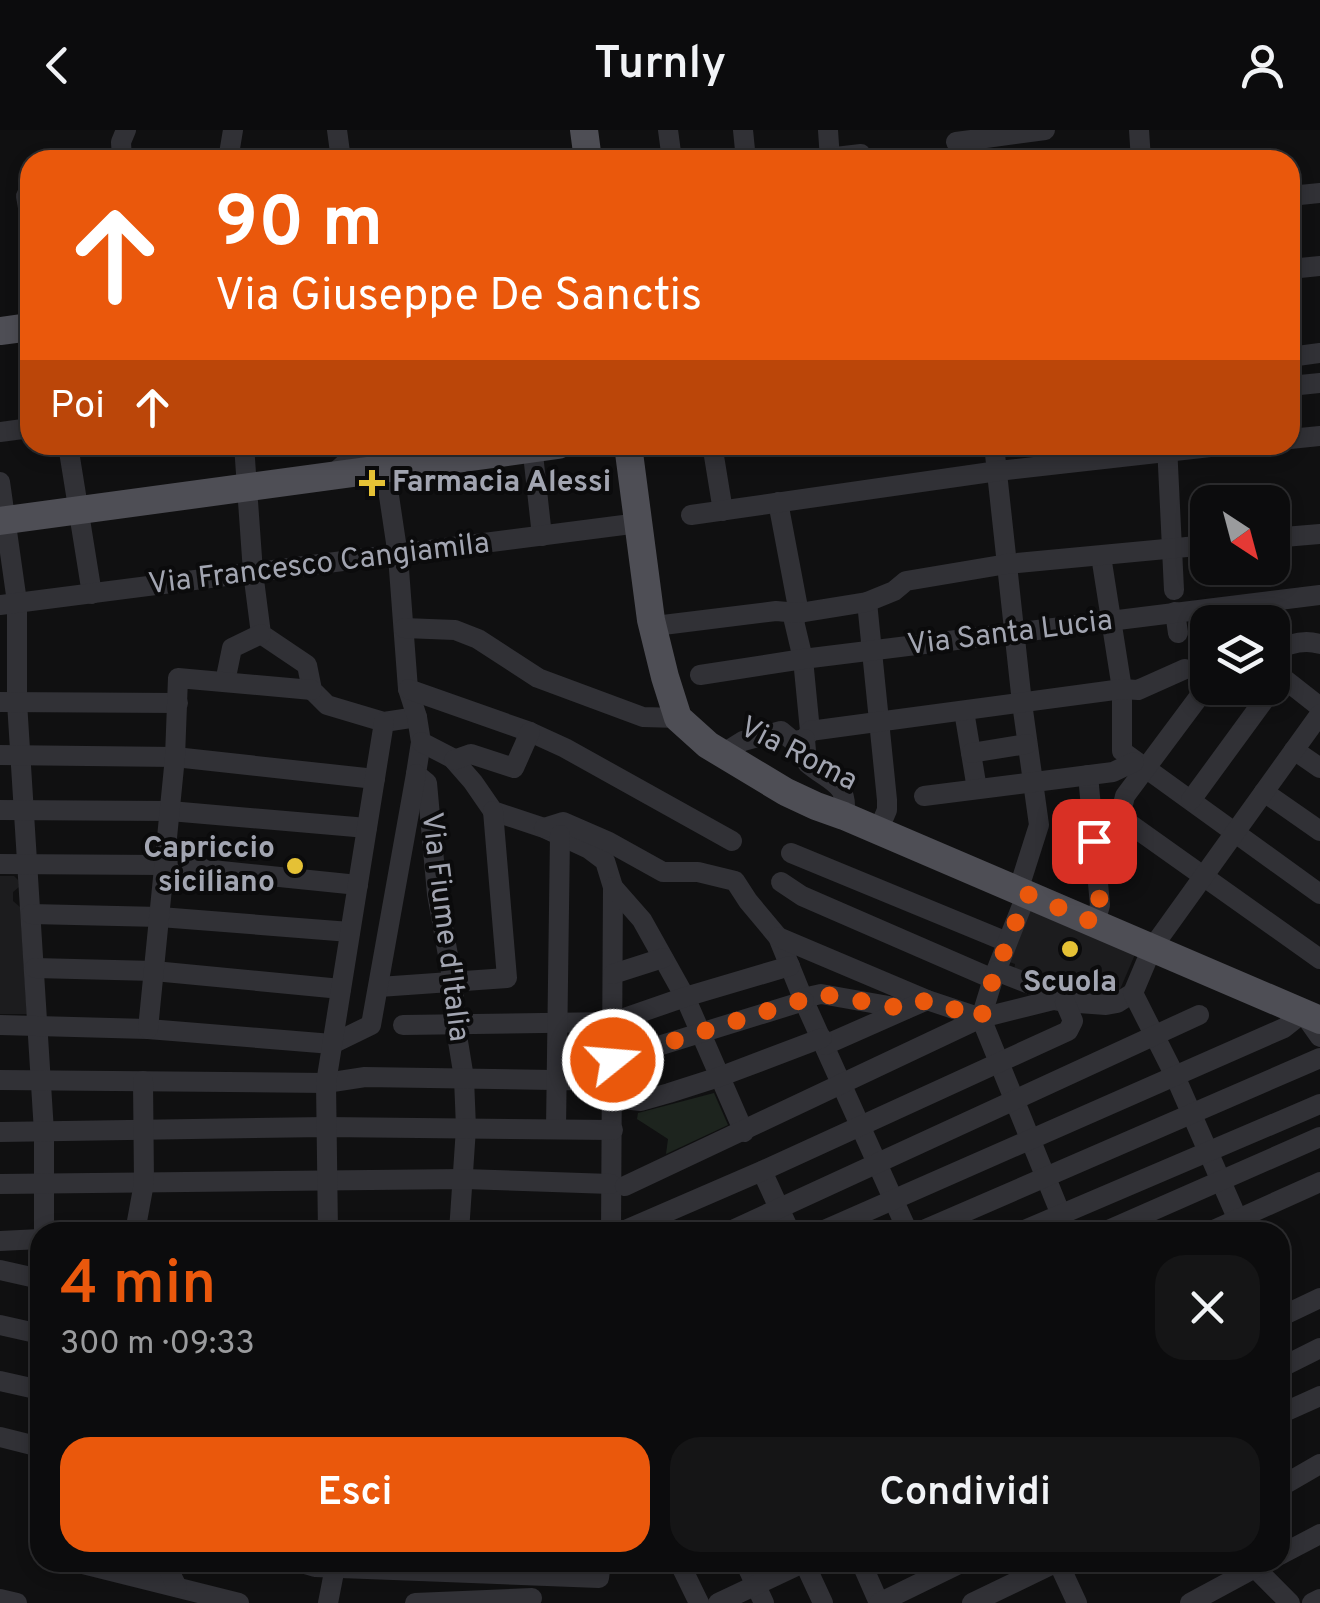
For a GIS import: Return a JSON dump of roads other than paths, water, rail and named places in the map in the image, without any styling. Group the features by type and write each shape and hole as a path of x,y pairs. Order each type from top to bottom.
{"main road":[{"path":"3,521 332,475 384,457 413,455"},
{"path":"629,455 651,620 678,718"},
{"name":"Via Roma","path":"678,718 690,732 722,754 786,792 1312,1017"}],"street":[{"path":"956,144 1045,130"},
{"path":"70,455 92,594"},
{"path":"245,455 261,634"},
{"path":"332,475 355,455"},
{"path":"541,455 542,536"},
{"path":"713,455 723,511"},
{"path":"996,455 1039,825 1023,892 981,1018 1064,1222"},
{"path":"691,516 1116,455"},
{"path":"1167,455 1174,590"},
{"path":"384,457 398,556"},
{"path":"0,482 8,604 10,755 24,811 28,866 44,1132 44,1222"},
{"path":"778,502 800,612 794,621 803,659 807,763 840,786 846,800 844,816"},
{"name":"Via Francesco Cangiamila","path":"8,604 638,523"},
{"path":"1290,536 1320,534"},
{"path":"664,625 867,602 894,591 906,581 1007,564 1190,546"},
{"name":"Via Fiume d'Italia","path":"398,556 408,689 421,742 416,774 427,784 464,1078 466,1128 460,1222"},
{"path":"1101,556 1122,689 1122,752 1320,894"},
{"name":"Via Santa Lucia","path":"700,675 1111,622 1176,623 1320,595"},
{"path":"867,602 888,810 878,831"},
{"path":"404,628 455,630 492,647 538,678 643,717 678,718"},
{"path":"226,682 232,648 261,634"},
{"path":"261,634 307,664 312,690 327,706 384,722 416,717"},
{"path":"1290,644 1318,642"},
{"path":"722,754 743,741 781,731 793,741 880,722 1138,690 1184,669"},
{"path":"148,1029 175,758 178,678 312,690"},
{"path":"1290,683 1320,707"},
{"path":"408,689 565,748 732,841"},
{"path":"9,702 178,703"},
{"path":"1191,705 1139,766 1120,817 1320,959"},
{"path":"1191,800 1255,705"},
{"path":"964,710 977,790"},
{"path":"0,1184 464,1179 618,1185 744,1132 981,1018 1059,1001 1106,1005 1133,993 1152,948 1320,714"},
{"path":"328,1222 326,1084 384,722"},
{"path":"454,760 471,754 514,768 530,732"},
{"path":"378,987 507,978 492,811 454,760 421,742"},
{"path":"971,753 1028,744"},
{"path":"1294,750 1320,768"},
{"path":"10,755 175,758 375,779"},
{"path":"924,796 1139,766"},
{"path":"0,1025 148,1029 332,1044 371,1025 416,774"},
{"path":"1088,774 1100,906 1095,923"},
{"path":"1264,792 1320,831"},
{"path":"0,810 170,811 367,828"},
{"path":"492,811 589,848 605,861 612,887 613,1130 618,1185 613,1222"},
{"path":"556,1129 552,832 563,822 664,872 698,872 735,881 778,937 904,1222"},
{"path":"791,854 1007,942"},
{"path":"0,864 164,866 358,885"},
{"path":"644,1222 1068,1031 1073,1021 1059,1001 1040,988 994,975 802,896 781,882"},
{"path":"612,887 642,920 686,997 744,1132"},
{"path":"31,914 160,916 350,932"},
{"path":"778,937 927,1000 981,1018"},
{"path":"613,974 663,958"},
{"path":"404,1025 613,1022 790,966"},
{"path":"34,968 154,971 341,989"},
{"path":"1133,993 1176,1076 1238,1220"},
{"path":"0,1080 326,1084 365,1077 613,1080 700,1034 821,994 906,1009"},
{"path":"613,1080 641,1102 824,1042 927,1000"},
{"path":"749,1222 1199,1016"},
{"path":"843,1222 1312,1017 1320,1037"},
{"path":"943,1222 1320,1058"},
{"path":"137,1222 144,1182 143,1081"},
{"path":"1069,1222 1209,1151 1320,1104"},
{"path":"0,1132 326,1127 613,1130"},
{"path":"1127,1222 1320,1137"},
{"path":"762,1172 785,1222"},
{"path":"1233,1222 1316,1189"},
{"path":"0,1241 30,1240"},
{"path":"0,1270 30,1276"},
{"path":"1290,1312 1320,1298"},
{"path":"0,1325 30,1332"},
{"path":"1290,1363 1320,1348"},
{"path":"0,1381 30,1388"},
{"path":"1290,1410 1320,1396"},
{"path":"0,1437 30,1444"},
{"path":"1290,1480 1320,1464"},
{"path":"1290,1550 1320,1534"},
{"path":"110,1572 187,1594 239,1603"},
{"path":"172,1572 187,1594"},
{"path":"328,1603 334,1572"},
{"path":"452,1572 452,1602"},
{"path":"684,1572 699,1603"},
{"path":"718,1603 760,1594 791,1572"},
{"path":"808,1572 823,1603"},
{"path":"865,1572 879,1603 943,1572"},
{"path":"972,1603 1037,1572"},
{"path":"1062,1572 1076,1603"},
{"path":"1190,1603 1242,1572"},
{"path":"1261,1572 1290,1603"},
{"path":"415,1603 532,1598"},
{"path":"1312,1603 1320,1598"},
{"path":"0,1599 17,1603"}],"place":[{"name":"Farmacia Alessi","path":"372,483"},
{"name":"Capriccio siciliano","path":"295,866"},
{"name":"Scuola","path":"1070,949"}]}
